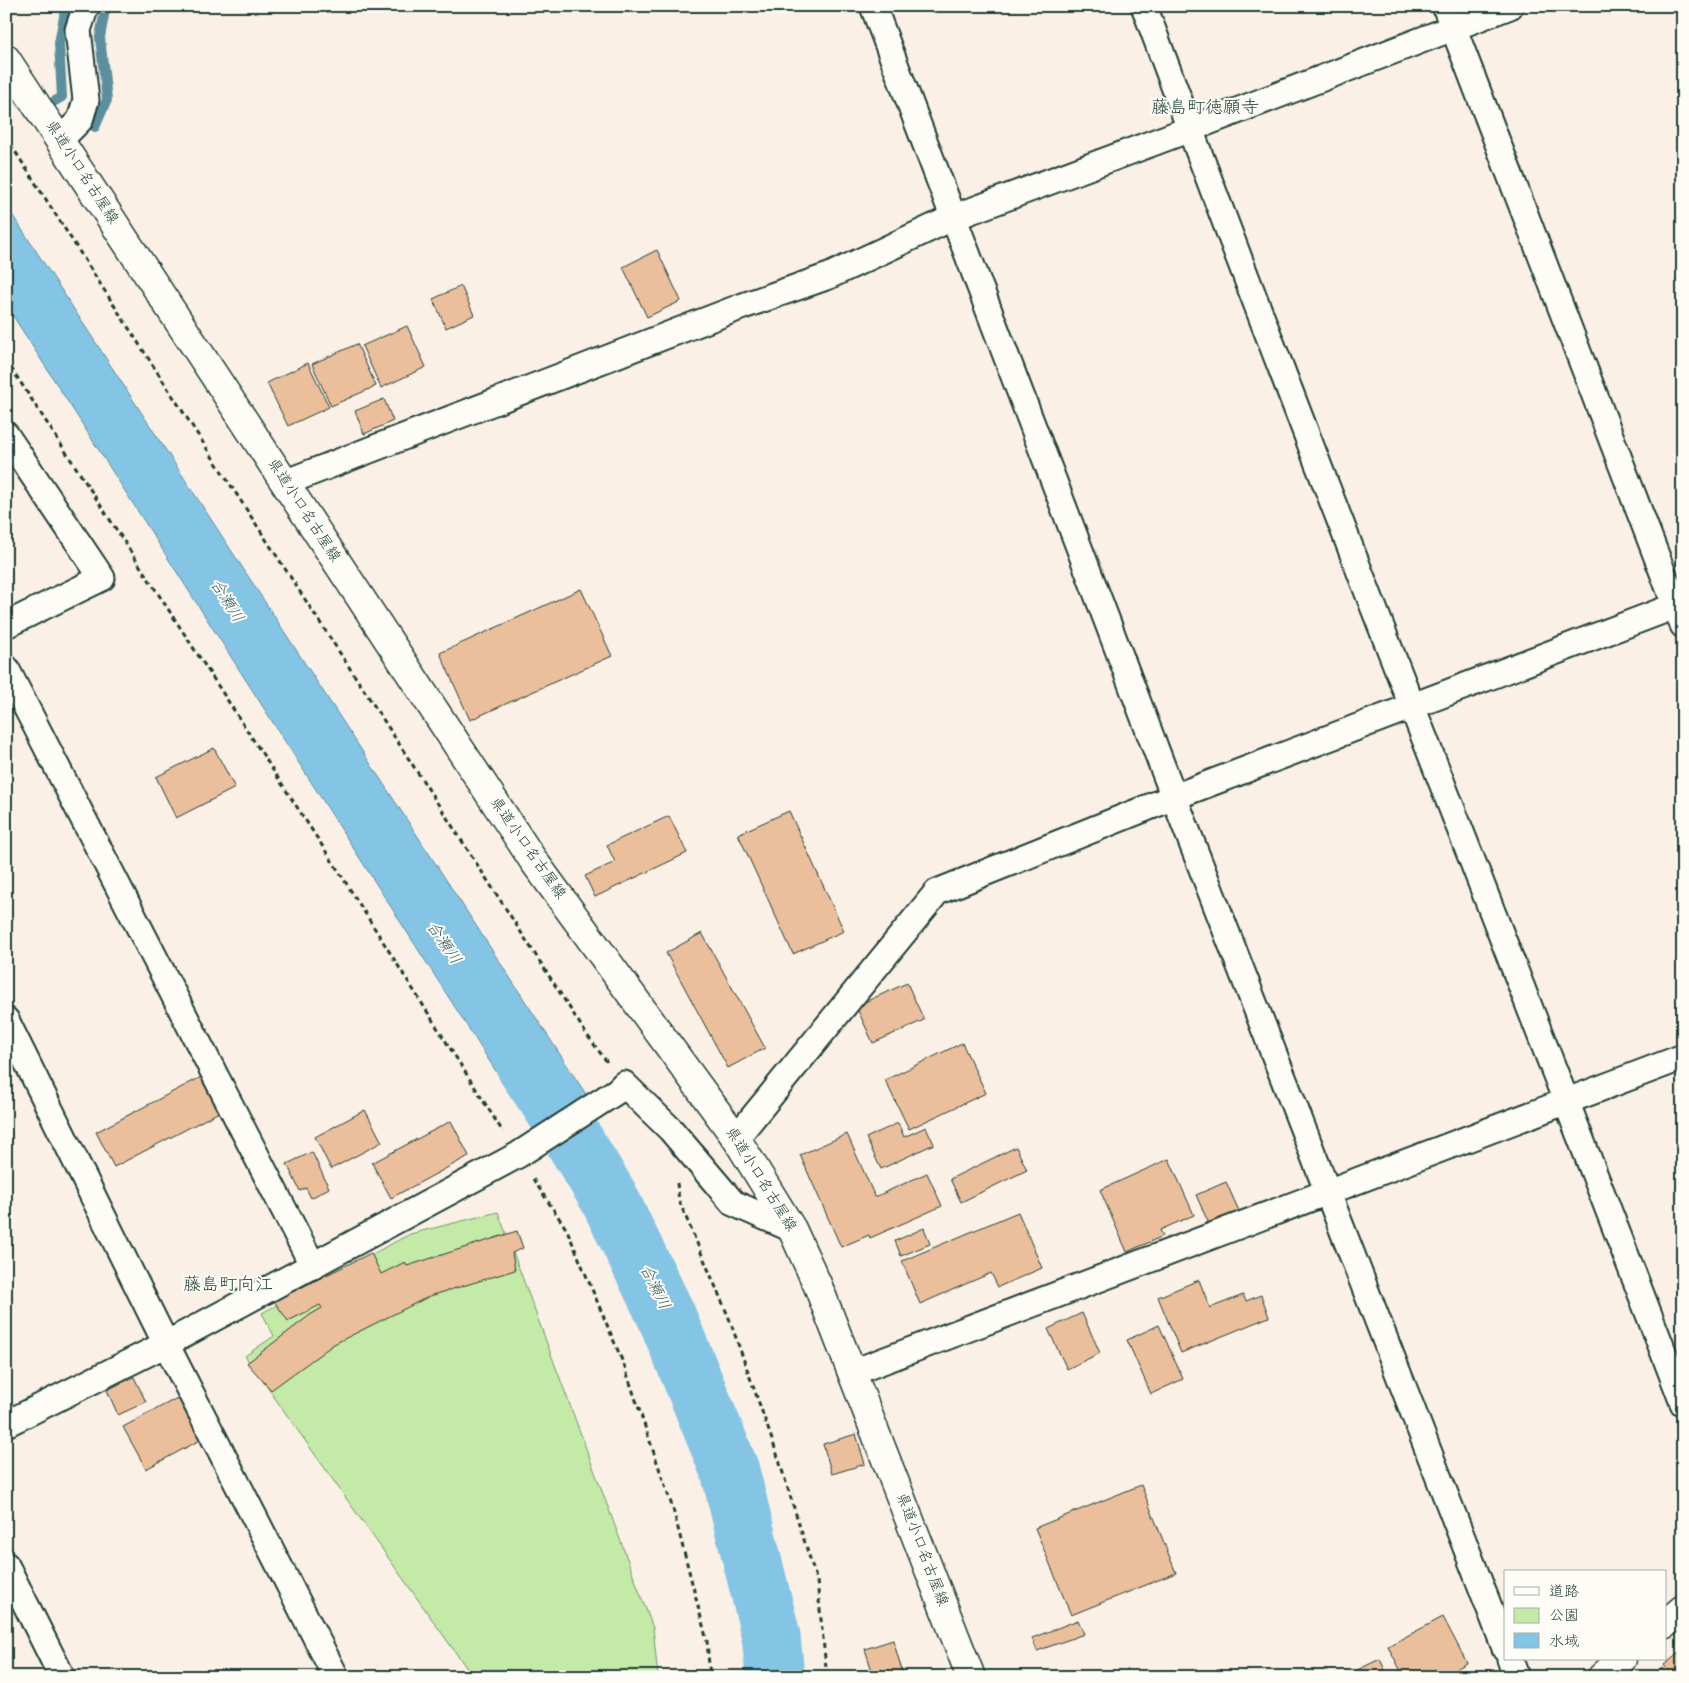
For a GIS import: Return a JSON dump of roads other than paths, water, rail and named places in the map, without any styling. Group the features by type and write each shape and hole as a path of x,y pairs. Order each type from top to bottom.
{"main road":[{"name":"県道小口名古屋線","path":"6,59 533,860 736,1138 792,1229 818,1286 971,1677"},
{"path":"1666,1623 1683,1609"},
{"path":"1602,1677 1621,1660"}],"street":[{"path":"60,140 80,120 86,100 78,30 86,6"},
{"path":"873,6 952,218 1174,797 1504,1645"},
{"path":"1144,6 1411,706 1567,1101 1683,1403"},
{"path":"284,483 733,310 830,276 952,218 1190,129 1449,17 1510,6"},
{"path":"736,1138 937,892 1174,797 1411,706 1680,611 1449,17"},
{"path":"6,435 102,578 6,626"},
{"path":"6,668 313,1266"},
{"path":"6,1020 166,1344 336,1677"},
{"path":"851,1373 1683,1057"},
{"path":"6,1424 166,1344 518,1155 621,1088 671,1130 733,1203 792,1229"},
{"path":"6,1564 62,1677"},
{"path":"1510,1660 1516,1677"}],"water":[{"path":"6,205 591,1102 538,1137 6,305"}],"waterway":[{"path":"48,105 62,97 59,43 66,6"},
{"path":"95,127 107,100 100,37 105,10"},
{"name":"合瀬川","path":"526,1067 556,1111 608,1196 666,1315 730,1471 771,1636 775,1677"}],"district":[{"name":"藤島町徳願寺","path":"1205,109"},
{"name":"藤島町向江","path":"228,1286"}]}
